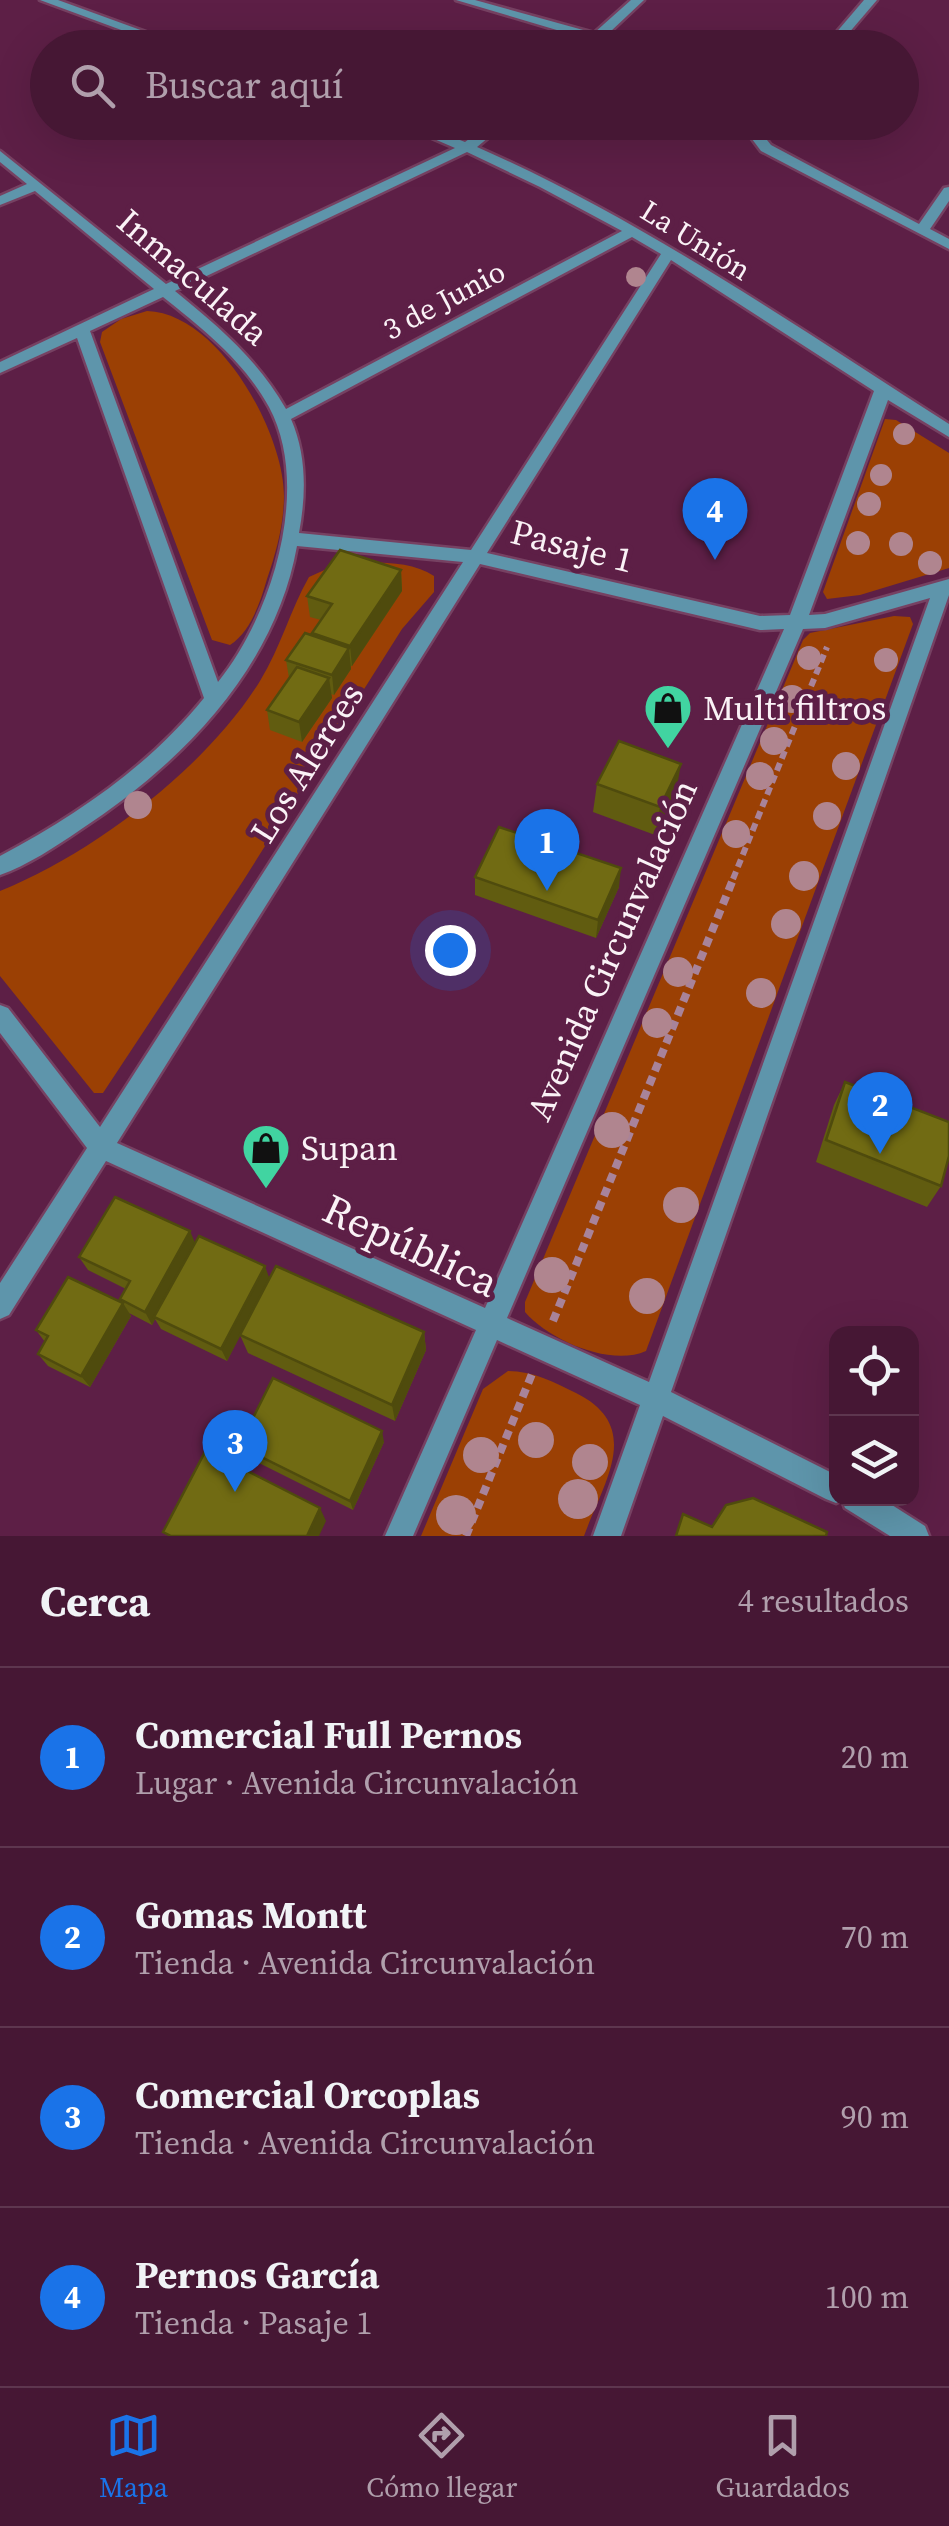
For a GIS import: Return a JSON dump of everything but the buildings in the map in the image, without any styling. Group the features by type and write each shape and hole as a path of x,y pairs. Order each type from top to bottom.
{"street":[{"path":"46,0 132,30"},
{"path":"462,0 552,30"},
{"path":"605,30 638,0"},
{"path":"845,30 871,0"},
{"name":"La Unión","path":"452,140 543,180 668,254 949,432"},
{"path":"0,368 477,140"},
{"path":"760,140 766,148 949,246"},
{"name":"Inmaculada","path":"0,155 223,338 254,374 282,417 294,459 292,540 271,610 240,666 186,734 128,788 74,825 0,866"},
{"path":"0,201 38,186"},
{"path":"923,229 949,191"},
{"name":"3 de Junio","path":"282,417 631,232"},
{"name":"Los Alerces","path":"0,1306 668,254"},
{"path":"82,330 214,698"},
{"name":"Avenida Circunvalación","path":"399,1536 796,624 883,390"},
{"name":"Pasaje 1","path":"292,540 476,557 742,620 796,624 839,618 946,588"},
{"path":"607,1536 946,588"},
{"name":"República","path":"0,1015 102,1147 655,1398 829,1485"},
{"path":"868,1506 915,1536"}],"path":[{"path":"466,1536 839,618"}],"shaded area":[{"path":"147,311 173,317 198,332 222,354 259,410 281,470 284,507 273,559 254,616 230,645 212,640 100,342 102,332 121,319"},
{"path":"885,419 896,420 949,453 949,568 860,595 827,599 823,592"},
{"path":"340,563 413,567 434,576 434,592 402,629 103,1093 94,1093 0,976 0,891 36,875 109,831 179,776 210,745 260,681 309,577"},
{"path":"894,616 910,617 913,624 646,1351 615,1356 564,1341 525,1312 525,1302 803,640 810,633"},
{"path":"508,1371 535,1375 576,1393 597,1407 609,1422 614,1439 613,1457 584,1536 421,1536 483,1389"}],"place":[{"name":"Pernos García","path":"715,560"},
{"name":"Multi filtros","path":"668,750"},
{"name":"Comercial Full Pernos","path":"547,891"},
{"name":"Gomas Montt","path":"880,1154"},
{"name":"Supan","path":"266,1190"},
{"name":"Comercial Orcoplas","path":"235,1492"}]}
